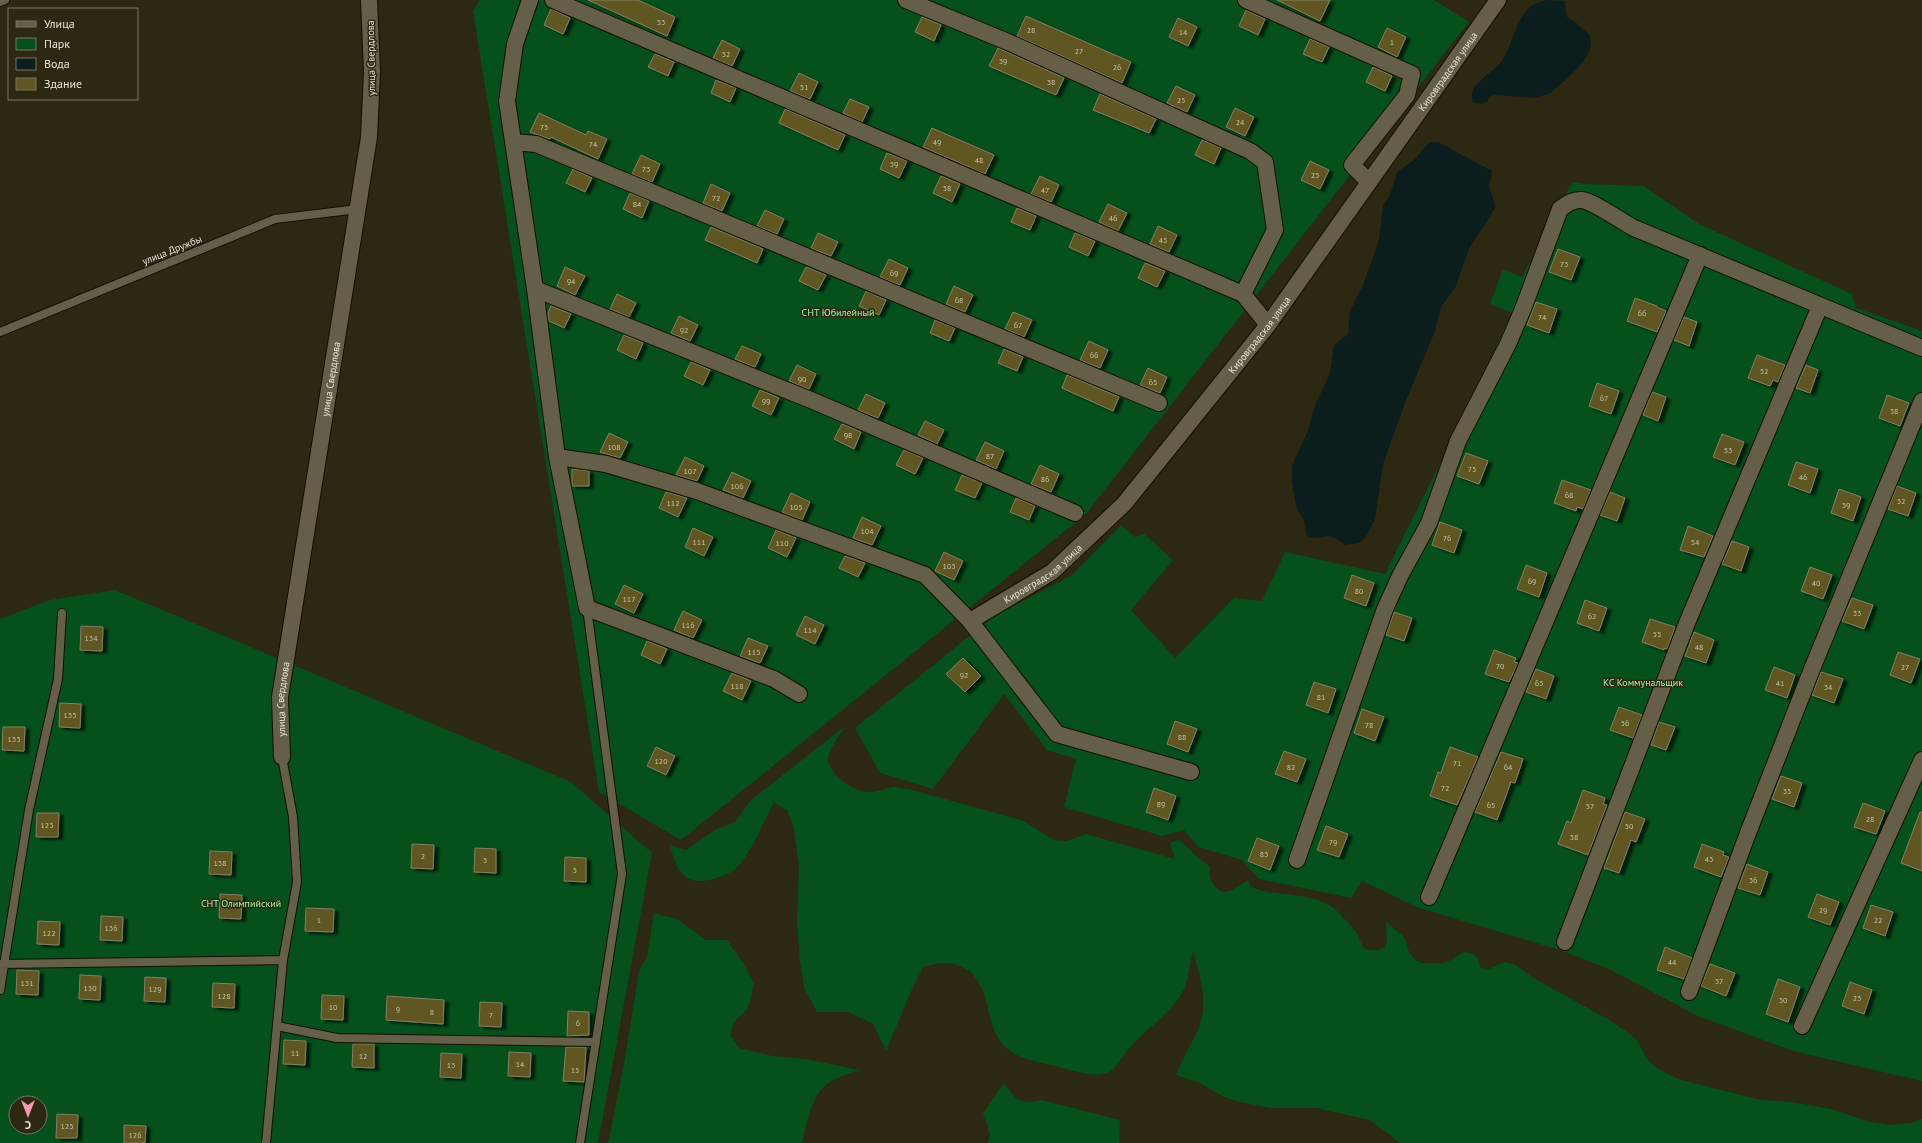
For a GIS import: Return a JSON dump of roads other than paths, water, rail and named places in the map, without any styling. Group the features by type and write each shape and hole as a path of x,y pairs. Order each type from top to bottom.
{"street":[{"name":"улица Свердлова","path":"282,758 280,697 369,137 372,108 372,48 369,0"},
{"path":"530,0 515,44 507,101 536,289 557,457 587,608 774,679 799,694"},
{"path":"553,0 1243,294 1268,325"},
{"path":"906,0 1008,42 1250,151 1265,162 1275,230 1243,294"},
{"path":"1246,0 1412,74 1407,95 1352,165 1369,182"},
{"name":"Кировградская улица","path":"970,622 1052,572 1124,504 1268,325 1498,0"},
{"path":"513,142 536,144 1159,403"},
{"path":"1297,860 1385,609 1400,576 1429,523 1458,440 1508,344 1523,309 1560,209 1567,203 1582,200 1634,228 1922,348"},
{"path":"1429,897 1700,255"},
{"path":"536,289 811,400 1075,513"},
{"path":"1565,942 1687,623 1820,306"},
{"path":"1689,992 1748,833 1812,669 1922,401"},
{"path":"557,457 606,464 697,491 925,575 970,622 1057,734 1192,772"},
{"path":"1802,1026 1922,760"}],"lane":[{"path":"0,2 5,0"},
{"name":"улица Дружбы","path":"0,332 275,219 358,209"},
{"path":"580,1143 622,874 587,608"},
{"path":"0,990 2,964 29,810 58,679 62,613"},
{"path":"266,1143 283,960 297,882 293,817 282,758"},
{"path":"2,964 283,960"},
{"path":"277,1026 337,1038 596,1042"}],"water":[{"path":"1547,0 1565,1 1567,17 1589,34 1591,42 1585,59 1572,74 1551,93 1536,98 1494,95 1489,97 1488,101 1484,103 1473,102 1473,90 1481,80 1501,62 1523,16 1529,8 1537,3"},
{"path":"1430,142 1438,142 1492,171 1489,187 1495,208 1469,249 1455,288 1441,307 1435,331 1405,403 1383,464 1375,519 1365,538 1359,543 1345,545 1335,538 1328,536 1309,538 1306,535 1304,520 1296,506 1292,482 1292,465 1308,431 1314,408 1330,373 1334,345 1348,334 1350,311 1363,285 1379,240 1383,206 1390,195 1397,172 1414,160"}],"park label":[{"name":"СНТ Юбилейный","path":"838,312"},
{"name":"КС Коммунальщик","path":"1643,682"},
{"name":"СНТ Олимпийский","path":"241,903"}]}
